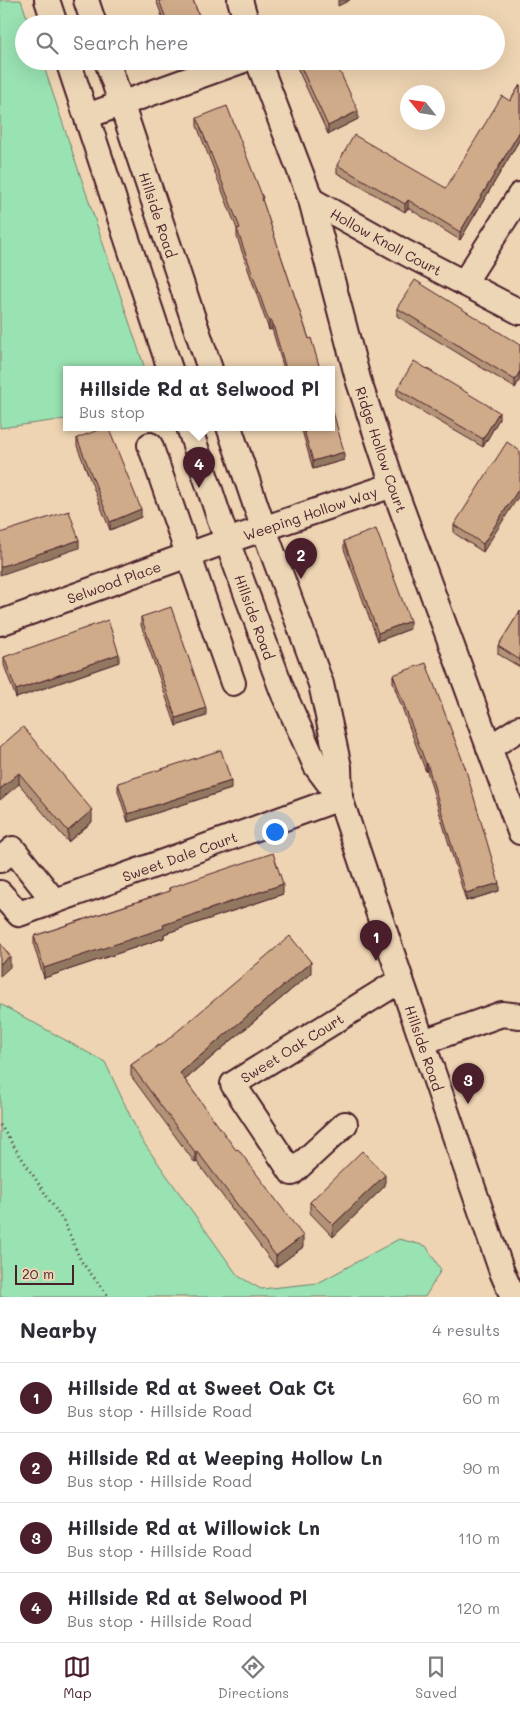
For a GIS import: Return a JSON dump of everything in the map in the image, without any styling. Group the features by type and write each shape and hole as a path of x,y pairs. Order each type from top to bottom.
{"street":[{"path":"47,0 52,15"},
{"path":"86,0 91,15"},
{"path":"240,0 244,15"},
{"path":"71,70 169,366"},
{"name":"Hillside Road","path":"110,70 209,366"},
{"path":"87,116 216,70"},
{"name":"Ridge Hollow Court","path":"261,70 311,200 358,379 393,484 520,832"},
{"path":"464,283 520,195"},
{"name":"Hollow Knoll Court","path":"311,200 520,312"},
{"name":"Hillside Road","path":"190,431 227,541 282,690 316,766 340,798"},
{"name":"Hillside Road","path":"230,431 263,528 321,684 339,767 340,798 502,1272 513,1297"},
{"path":"150,446 233,683"},
{"name":"Weeping Hollow Way","path":"227,541 393,484"},
{"name":"Selwood Place","path":"0,622 227,541"},
{"path":"489,748 520,728"},
{"name":"Sweet Dale Court","path":"0,893 19,914 340,798"},
{"path":"0,860 13,849 54,901"},
{"name":"Sweet Oak Court","path":"345,1124 292,1173 233,1084 401,980"},
{"path":"423,1042 502,1014 520,1016"}],"path":[{"path":"0,1125 65,1224 81,1261 109,1297"}],"green space":[{"path":"0,0 21,0 26,15 15,15 15,70 45,70 144,366 63,366 63,419 0,428"},
{"path":"0,1004 105,1062 141,1139 238,1276 261,1289 318,1283 399,1239 426,1246 441,1270 425,1297 0,1297"}],"building":[{"path":"159,0 193,0 199,15 165,15"},
{"path":"302,70 339,70 358,111 328,126"},
{"path":"520,85 520,131 460,232 408,200 405,204 337,165 354,135 446,188 502,96 510,101"},
{"path":"227,106 263,198 319,366 285,366 272,321 269,322 237,229 240,228 197,118"},
{"path":"415,280 520,345 520,371 515,380 397,308"},
{"path":"414,361 499,412 483,439 397,389"},
{"path":"335,419 344,452 313,461 304,431 335,431"},
{"path":"95,431 110,431 141,509 110,522 77,438"},
{"path":"507,442 520,451 520,487 483,544 454,525"},
{"path":"69,511 79,540 0,567 0,533"},
{"path":"376,529 410,621 378,633 344,541"},
{"path":"171,607 206,708 176,718 141,617"},
{"path":"520,611 520,660 498,646"},
{"path":"108,620 119,654 16,690 4,657"},
{"path":"426,663 465,767 499,883 466,893 427,763 393,675"},
{"path":"23,727 92,810 68,831 19,773 0,789 0,747"},
{"path":"221,750 231,781 128,814 118,783"},
{"path":"273,853 283,884 163,925 164,928 44,968 34,936 170,891 169,888"},
{"path":"290,936 311,962 180,1073 236,1150 238,1149 303,1236 276,1256 197,1151 195,1152 131,1065 160,1046"},
{"path":"0,943 10,956 0,964"},
{"path":"362,1151 385,1175 333,1225 310,1202"}],"place":[{"name":"Hillside Rd at Selwood Pl","path":"199,488"},
{"name":"Hillside Rd at Weeping Hollow Ln","path":"301,579"},
{"name":"Hillside Rd at Sweet Oak Ct","path":"376,961"},
{"name":"Hillside Rd at Willowick Ln","path":"468,1104"}]}
